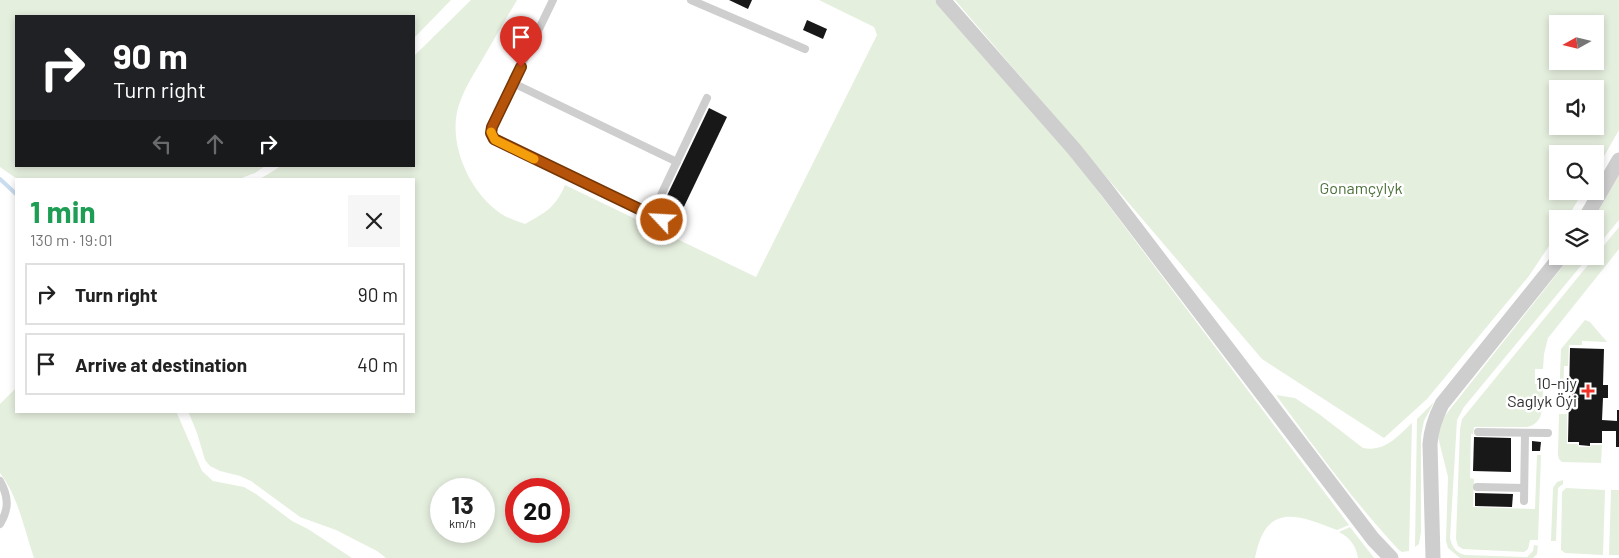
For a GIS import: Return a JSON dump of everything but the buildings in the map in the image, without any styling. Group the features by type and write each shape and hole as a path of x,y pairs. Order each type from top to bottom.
{"street":[{"path":"943,0 1074,149 1367,531 1391,558"},
{"path":"1589,210 1619,160"},
{"path":"1433,558 1430,444 1431,430 1435,418 1442,404 1554,265"}],"lane":[{"path":"553,0 492,127 491,133 494,139 672,224"},
{"path":"691,0 806,49"},
{"path":"513,83 677,162"},
{"path":"652,214 708,98"},
{"path":"1478,432 1548,433"},
{"path":"1524,501 1525,433"},
{"path":"0,481 6,494 8,506 0,524"},
{"path":"1477,487 1524,488"}],"green space":[{"path":"0,0 451,0 415,37 415,15 15,15 15,167 264,167 255,173 242,178 16,178 0,167"},
{"path":"471,0 517,0 468,83 458,108 456,137 459,152 464,166 479,193 500,213 525,224 549,209 562,193 565,185 756,277 877,35 874,27 819,0 935,0 1070,154 1349,525 1337,530 1296,517 1285,517 1275,520 1267,528 1260,540 1255,558 386,558 377,551 336,530 300,517 251,481 210,466 205,460 189,413 415,413 415,178 262,178 279,167 415,167 415,55"},
{"name":"Gonamçylyk","path":"955,0 1619,0 1619,130 1604,156 1604,145 1549,145 1549,200 1578,200 1572,210 1549,210 1549,246 1529,276 1427,399 1384,438 1262,359"},
{"path":"1619,175 1619,220 1604,238 1604,210 1599,210"},
{"path":"1619,227 1619,249 1548,338 1543,369 1535,369 1535,384 1543,384 1543,404 1538,421 1527,427 1474,427 1473,434 1471,434 1470,478 1474,479 1473,507 1535,509 1537,455 1541,455 1538,540 1530,540 1528,549 1524,552 1463,549 1458,546 1456,539 1462,419 1588,265 1604,265 1604,245"},
{"path":"1564,265 1582,265 1464,407 1457,420 1450,538 1453,547 1459,553 1465,555 1527,557 1533,551 1534,545 1538,546 1537,554 1533,558 1460,558 1448,548 1446,541 1448,477 1438,437 1440,422"},
{"path":"1585,320 1590,322 1607,342 1582,341 1582,345 1569,345 1568,366 1564,366 1563,403 1559,403 1561,349"},
{"path":"15,389 15,413 177,413 202,471 213,481 244,487 292,521 308,529 352,558 34,558 12,493 0,473 0,404"},
{"path":"1276,395 1295,398 1363,448 1371,449 1384,446 1412,423 1409,551 1402,552 1399,550 1366,513"},
{"path":"1434,402 1424,421 1421,436 1421,532 1419,544 1415,547 1417,419"},
{"path":"1559,414 1567,414 1567,444 1578,444 1579,447 1602,445 1601,463 1562,462 1559,459"},
{"path":"1563,480 1563,484 1558,488 1556,541 1551,541 1553,488 1557,482"},
{"path":"1566,488 1605,490 1603,555 1565,553 1561,550 1562,492"},
{"path":"1611,490 1619,490 1619,555 1609,555"},
{"path":"1350,527 1374,558 1358,558 1352,542 1339,532"}],"waterway":[{"path":"0,179 15,193"}],"slow traffic":[{"path":"491,132 495,140 534,159"}],"place":[{"name":"10-njy Saglyk Öýi","path":"1588,391"}],"route":[{"path":"521,67 492,127 491,133 494,139 662,220"}]}
